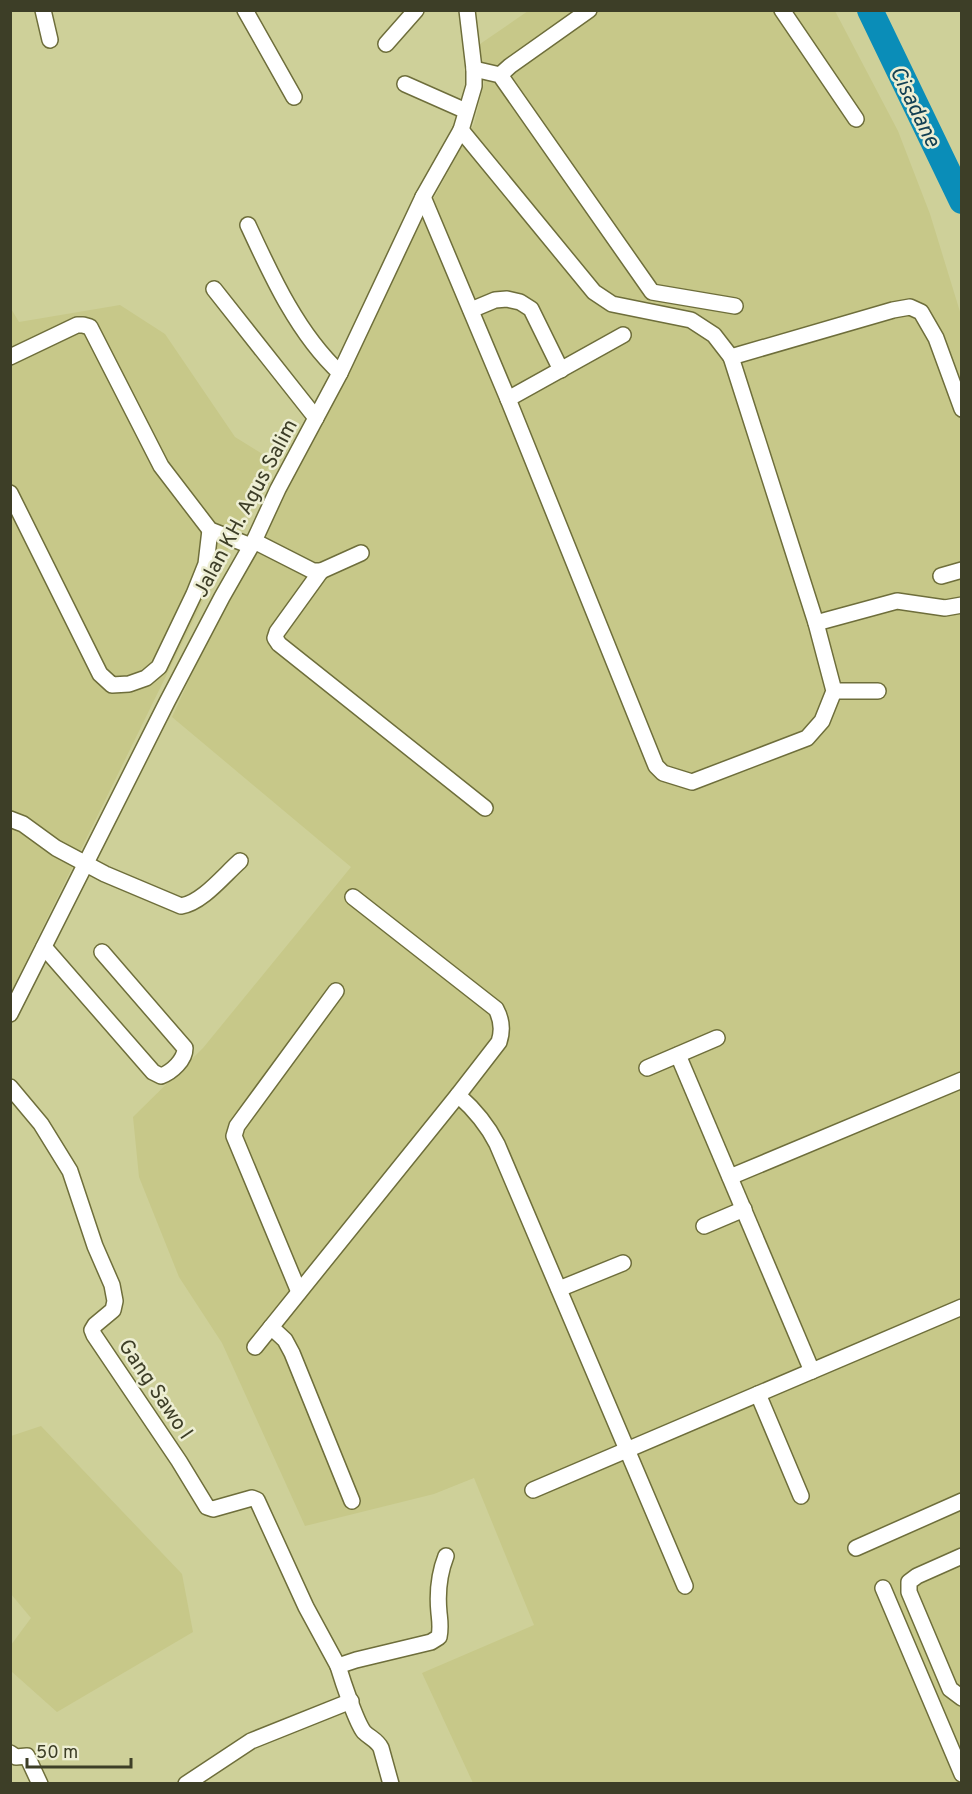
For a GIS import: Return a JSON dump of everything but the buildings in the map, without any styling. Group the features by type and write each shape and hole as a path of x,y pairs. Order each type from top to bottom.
{"street":[{"path":"43,10 50,40"},
{"path":"245,10 294,97"},
{"path":"386,44 416,10"},
{"name":"Jalan KH. Agus Salim","path":"10,1014 216,607 253,543 278,489 340,373 423,197 461,130 474,86 467,10"},
{"path":"500,75 589,10"},
{"path":"782,10 856,119"},
{"path":"474,69 500,75 652,292 735,306"},
{"path":"405,84 466,111"},
{"path":"423,197 508,399 656,766 663,773 692,782 807,738 822,721 834,691 816,622 731,357 714,335 691,320 612,304 594,292 461,130"},
{"path":"248,225 297,319 327,361 340,373"},
{"path":"214,289 316,418"},
{"path":"471,310 495,300 507,299 520,302 531,309 561,370"},
{"path":"731,357 893,310 910,308 921,312 936,338 962,409"},
{"path":"10,357 78,325 90,327 161,466 210,530 253,543 313,571 321,571 361,553"},
{"path":"508,399 623,335"},
{"path":"10,493 100,674 112,685 129,684 146,678 159,667 206,564 210,530"},
{"path":"941,576 962,570"},
{"path":"321,571 277,632 275,638 279,644 484,808"},
{"path":"816,622 897,601 945,608 962,605"},
{"path":"834,691 878,691"},
{"path":"10,819 23,824 56,848 105,874 181,906 192,903 240,861"},
{"path":"255,1347 458,1095 499,1042 502,1033 500,1016 496,1009 353,897"},
{"path":"44,946 153,1072 161,1076 165,1075 180,1061 186,1052 185,1048 102,952"},
{"path":"300,1292 234,1136 237,1126 336,991"},
{"path":"647,1068 717,1038"},
{"path":"678,1055 812,1371"},
{"path":"730,1177 962,1080"},
{"name":"Gang Sawo I","path":"10,1088 41,1124 70,1171 94,1246 112,1285 115,1301 113,1310 95,1324 92,1330 94,1335 179,1461 207,1507 213,1509 252,1498 257,1500 306,1607 338,1666"},
{"path":"458,1095 476,1111 498,1144 685,1586"},
{"path":"704,1226 744,1209"},
{"path":"559,1289 622,1263"},
{"path":"533,1490 962,1307"},
{"path":"271,1327 285,1340 292,1353 352,1501"},
{"path":"758,1394 801,1496"},
{"path":"856,1548 962,1501"},
{"path":"392,1784 378,1743 362,1729 338,1666 431,1642 439,1637 441,1625 439,1580 446,1556"},
{"path":"962,1556 917,1576 909,1582 909,1592 950,1689 962,1698"},
{"path":"883,1588 962,1774"},
{"path":"186,1784 251,1741 351,1701"},
{"path":"10,1753 16,1756 27,1756 40,1784"}],"shaded area":[{"path":"528,11 835,11 898,131 930,214 961,315 961,1783 473,1783 422,1673 534,1625 474,1478 434,1494 305,1526 222,1343 179,1277 139,1177 133,1117 203,1048 351,867 172,717 287,469 474,124 486,75 478,70 480,44"},
{"path":"120,305 165,334 235,437 272,460 11,992 10,307 19,322"},
{"path":"41,1426 182,1574 193,1632 57,1712 11,1671 11,1645 31,1618 11,1594 11,1436"}],"waterway":[{"name":"Cisadane","path":"870,10 962,201"}]}
